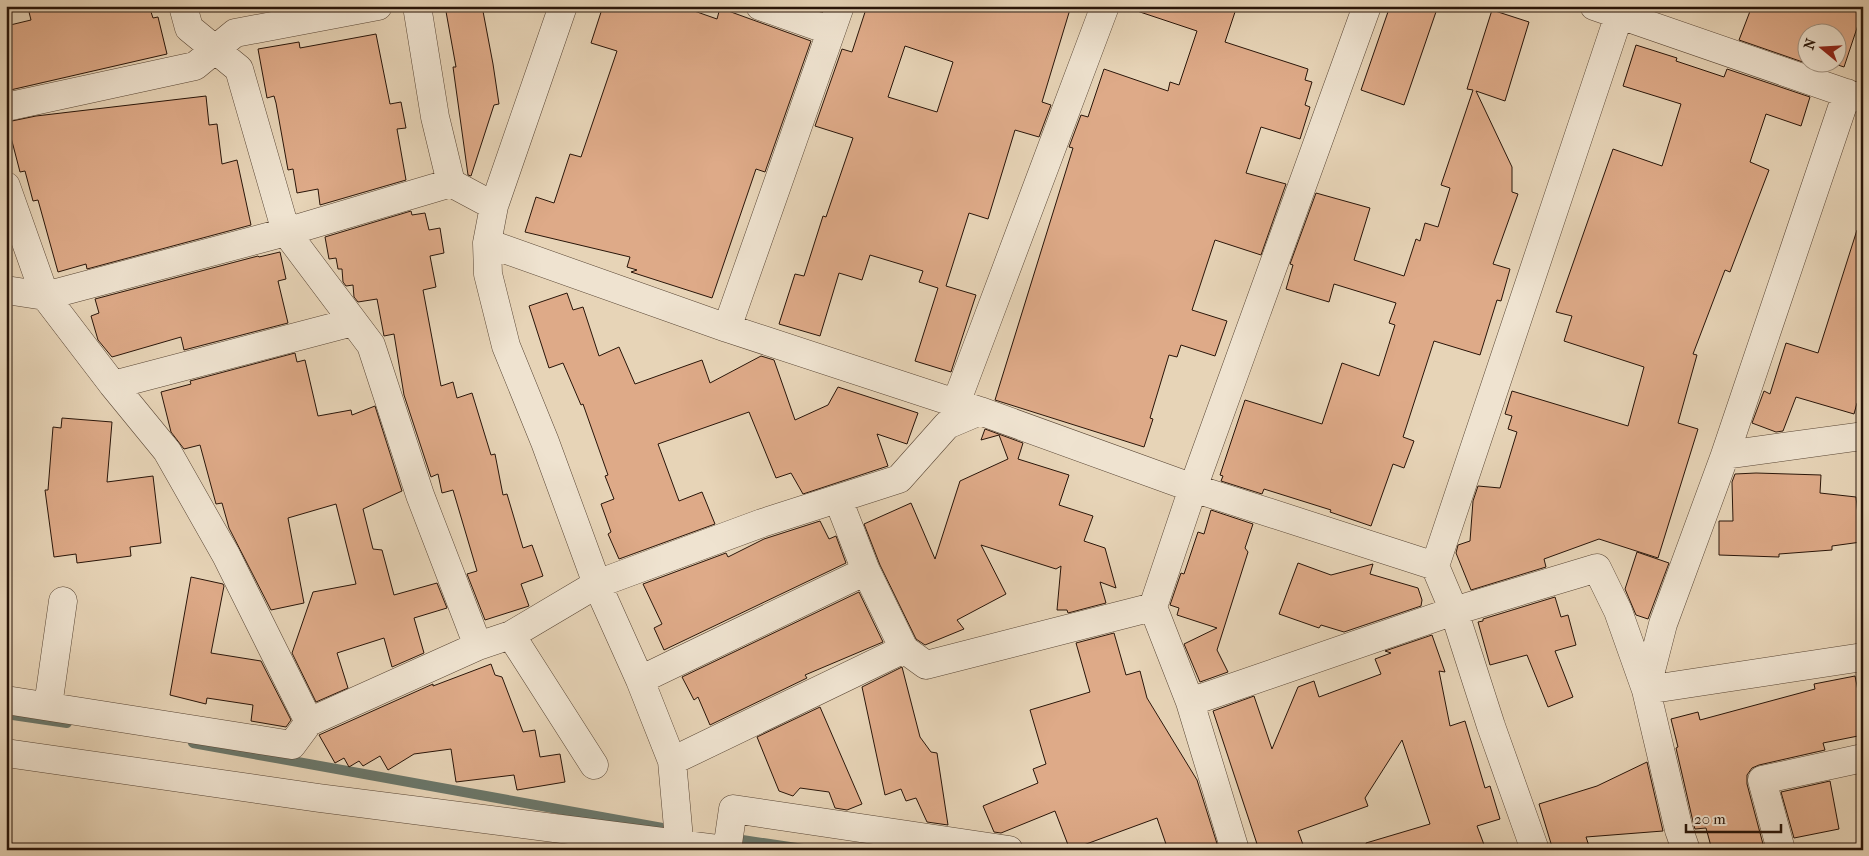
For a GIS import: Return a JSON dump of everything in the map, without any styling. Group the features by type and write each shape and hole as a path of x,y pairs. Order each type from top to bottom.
{"street":[{"path":"183,6 189,28 239,69 286,232 371,345 420,495 478,646"},
{"path":"6,107 195,66 235,33 378,6"},
{"path":"417,6 435,117 451,183"},
{"path":"563,6 494,206 487,243 488,274 506,346 545,442 597,584 640,680 672,761 679,846"},
{"path":"727,328 835,18 760,6"},
{"path":"6,700 292,745 309,722 478,646 511,635 597,584 762,523 900,479 947,425 968,407 1105,6"},
{"path":"1236,850 1190,702 1153,607 1193,488 1367,6"},
{"path":"1535,850 1491,726 1454,611 1435,566 1450,525 1612,9 1855,96 1663,624 1646,690"},
{"path":"6,290 46,296 286,232 451,183 494,206"},
{"path":"6,186 46,296 167,451 226,554 309,722"},
{"path":"487,243 727,328 968,407 1193,488 1435,566"},
{"path":"113,384 353,322"},
{"path":"1725,455 1863,436"},
{"path":"838,499 866,572 904,649 926,665 1153,607"},
{"path":"1190,702 1454,611 1597,568 1618,611 1646,690 1679,830 1686,850"},
{"path":"640,680 866,572"},
{"path":"48,706 64,601"},
{"path":"511,635 594,765"},
{"path":"672,761 904,649"},
{"path":"1646,690 1863,657"},
{"path":"6,753 319,798 679,846 726,850 733,809 1009,850"},
{"path":"1781,850 1762,780 1863,758"}],"building":[{"path":"51,6 149,6 153,18 158,17 167,54 6,91 6,26 31,20 29,12"},
{"path":"445,6 482,6 493,64 499,104 494,105 471,176 468,175 453,67 456,67"},
{"path":"603,6 680,6 717,19 720,8 811,41 765,172 756,169 712,298 631,272 637,270 627,267 630,257 525,232 536,197 554,203 570,154 581,157 617,51 591,43"},
{"path":"867,6 1071,6 1042,102 1051,105 1039,137 1015,130 988,219 969,213 946,286 976,295 951,372 915,361 938,288 919,282 923,271 870,255 862,280 839,273 820,336 779,324 795,274 804,276 823,216 826,217 853,138 815,126 842,49 852,52","holes":["905,46 953,62 937,112 888,97"]},
{"path":"1138,6 1237,6 1225,42 1308,69 1305,80 1312,82 1305,105 1310,107 1300,139 1261,127 1246,173 1286,184 1261,255 1215,240 1192,310 1227,321 1215,356 1181,345 1177,357 1169,355 1150,418 1153,419 1144,447 995,400 1073,148 1069,147 1081,115 1088,117 1104,69 1168,91 1170,82 1179,85 1197,31 1137,11"},
{"path":"1390,6 1438,6 1404,105 1361,90"},
{"path":"1752,6 1863,6 1846,61 1846,22 1796,22 1796,60 1739,40"},
{"path":"1492,10 1529,22 1505,101 1476,91 1512,167 1512,192 1518,194 1493,264 1510,269 1501,301 1497,300 1480,355 1434,341 1403,437 1414,441 1404,468 1393,464 1371,526 1330,512 1331,510 1264,489 1262,494 1221,481 1223,476 1220,475 1245,400 1322,424 1342,363 1379,376 1395,325 1389,323 1396,303 1334,284 1329,302 1286,289 1293,265 1290,264 1316,193 1370,208 1354,260 1404,276 1416,239 1420,241 1425,223 1438,227 1450,188 1441,185 1473,90 1467,89"},
{"path":"376,34 390,104 401,102 406,128 397,129 406,180 320,205 318,189 297,193 293,169 288,170 274,96 267,98 258,49 299,42 300,48"},
{"path":"1636,45 1677,58 1676,61 1724,77 1727,69 1810,97 1801,126 1766,114 1750,162 1769,170 1730,272 1725,270 1693,354 1697,355 1678,423 1698,429 1658,558 1599,539 1544,559 1546,567 1471,590 1456,553 1458,545 1470,541 1473,501 1478,486 1500,488 1517,432 1508,429 1512,416 1505,414 1512,391 1628,426 1644,367 1564,341 1572,316 1556,312 1613,149 1662,166 1681,104 1623,86"},
{"path":"206,96 209,125 217,124 222,164 237,160 251,225 87,269 86,264 58,272 38,200 33,201 25,171 20,172 7,122 36,116"},
{"path":"411,211 412,215 425,213 429,230 440,228 444,253 430,256 436,287 423,290 441,386 453,382 457,398 472,393 491,455 495,454 503,495 507,494 523,548 532,545 543,576 521,584 529,606 485,620 467,574 477,571 453,490 442,493 438,474 431,477 404,395 394,334 384,336 377,299 358,302 354,297 353,285 346,286 343,282 342,269 338,269 336,258 329,259 325,237"},
{"path":"1857,230 1863,230 1863,405 1857,403 1854,414 1796,397 1783,431 1776,432 1752,423 1764,391 1770,394 1786,343 1818,353"},
{"path":"280,252 286,279 278,281 288,323 184,350 181,337 112,357 98,340 91,316 99,313 95,299 258,256"},
{"path":"567,293 573,310 583,307 599,356 619,347 635,384 702,360 710,383 761,356 774,360 795,420 828,405 838,387 918,413 907,444 877,434 888,466 803,494 791,473 776,478 749,412 658,444 679,501 702,492 715,524 619,559 608,534 611,532 601,504 614,499 605,476 608,475 583,404 581,405 563,363 549,368 529,306"},
{"path":"295,353 297,362 305,360 318,416 351,410 352,415 375,406 402,491 363,509 373,549 382,550 394,595 437,583 447,608 414,618 424,653 392,667 384,638 337,653 348,688 316,702 292,653 313,592 356,584 336,504 288,518 304,603 271,610 229,528 222,503 216,504 200,445 184,449 171,432 161,392 191,384 190,381"},
{"path":"62,418 112,422 107,482 153,476 161,543 130,547 131,556 77,563 76,554 54,557 45,490 48,490 53,427 61,428"},
{"path":"985,429 1023,443 1018,459 1069,475 1059,505 1093,516 1084,541 1105,548 1116,588 1100,582 1106,603 1068,613 1067,610 1057,610 1061,566 1056,569 981,545 1006,594 957,620 964,629 925,645 916,639 880,565 864,524 911,503 935,559 960,481 1008,459 999,435 981,440"},
{"path":"1735,474 1821,475 1820,493 1856,497 1861,542 1832,546 1832,550 1779,554 1779,557 1719,555 1719,521 1733,521 1732,482"},
{"path":"1211,510 1253,524 1245,548 1248,552 1217,650 1228,672 1200,682 1184,644 1217,628 1177,615 1179,608 1170,605 1181,573 1184,574 1198,532 1204,534"},
{"path":"820,521 829,539 836,536 846,563 664,650 654,628 662,624 643,584 726,553 728,557 764,539"},
{"path":"1637,552 1669,563 1648,619 1636,615 1625,589"},
{"path":"1298,563 1331,575 1373,564 1370,574 1418,588 1422,600 1421,606 1344,632 1321,625 1319,628 1279,614"},
{"path":"191,577 223,584 224,586 211,653 261,661 291,720 286,727 251,721 253,705 207,698 206,704 170,695"},
{"path":"859,592 883,642 805,675 807,678 710,725 698,697 694,700 682,677"},
{"path":"1555,597 1561,617 1568,615 1576,645 1555,651 1573,697 1548,707 1527,655 1490,665 1478,622"},
{"path":"1114,633 1126,675 1140,671 1147,698 1197,780 1219,850 1168,850 1157,818 1070,850 1055,811 1001,833 994,832 983,806 1038,783 1033,769 1046,764 1030,710 1090,692 1076,643"},
{"path":"1432,635 1445,672 1439,671 1450,726 1465,721 1485,788 1490,786 1500,819 1477,826 1486,850 1367,850 1366,843 1430,824 1402,740 1365,798 1368,806 1298,831 1305,850 1259,850 1213,711 1254,696 1272,749 1298,687 1314,681 1319,697 1381,674 1375,659 1391,653 1385,651"},
{"path":"491,664 495,675 502,677 523,732 535,730 540,757 560,754 565,782 517,790 514,775 456,782 451,749 414,754 388,770 380,756 363,766 359,761 349,767 344,758 335,763 319,735 433,684 433,686"},
{"path":"902,667 920,737 931,752 937,753 948,825 927,822 916,798 906,801 901,789 885,795 862,687"},
{"path":"1855,676 1863,715 1863,735 1823,743 1825,750 1752,768 1747,775 1747,784 1763,844 1761,845 1762,850 1712,850 1706,828 1695,829 1694,826 1671,719 1698,712 1700,720 1815,689 1814,684"},
{"path":"820,707 862,804 847,810 835,808 829,792 800,788 793,796 779,791 757,737"},
{"path":"1647,762 1663,831 1586,837 1590,849 1553,850 1539,804 1597,786"},
{"path":"1830,781 1839,829 1794,838 1781,792"}],"waterway":[{"path":"6,714 67,723"},
{"path":"193,743 668,829"},
{"path":"729,838 810,850"}]}
